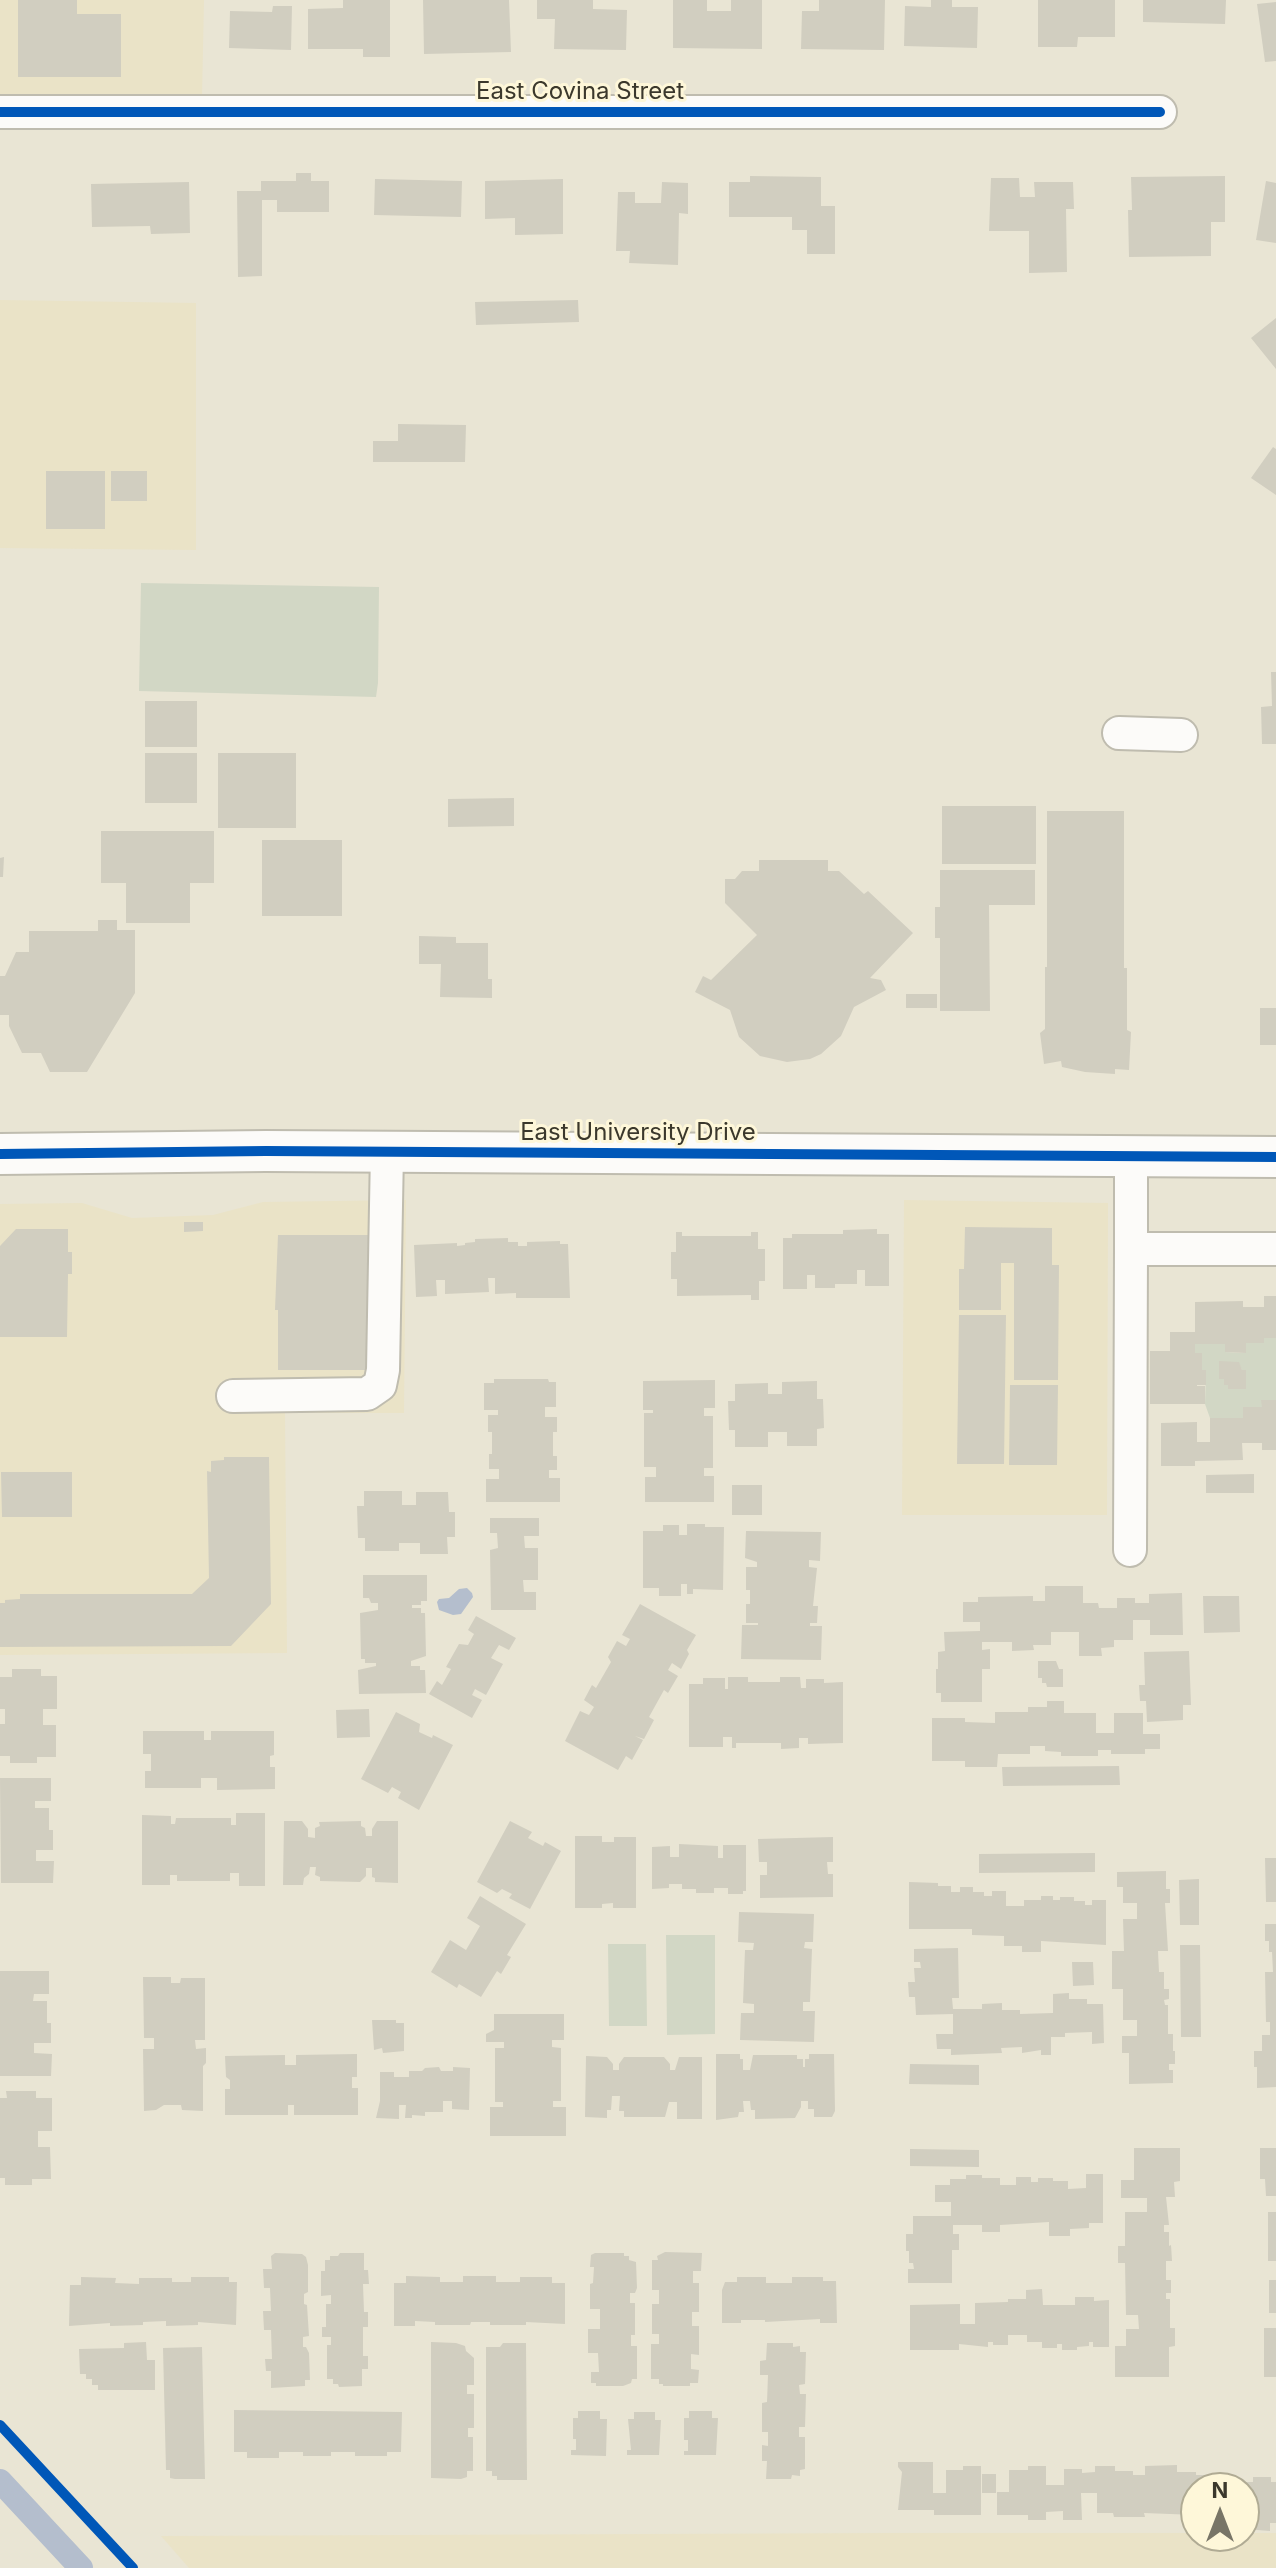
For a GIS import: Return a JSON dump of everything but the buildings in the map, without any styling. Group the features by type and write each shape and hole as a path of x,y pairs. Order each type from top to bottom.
{"main road":[{"name":"East University Drive","path":"0,1154 387,1151 1276,1157"}],"street":[{"name":"East Covina Street","path":"0,112 1160,112"},
{"path":"1119,733 1181,735"},
{"path":"233,1396 367,1394 380,1385 383,1370 387,1151"},
{"path":"1130,1550 1131,1156"},
{"path":"1131,1249 1276,1249"}],"shaded area":[{"path":"0,0 204,0 202,97 0,95"},
{"path":"0,300 196,303 196,550 0,548"},
{"path":"406,1200 404,1413 285,1413 287,1653 0,1655 0,1204 82,1203 132,1218 213,1215 263,1202"},
{"path":"904,1200 1108,1203 1107,1515 902,1515"},
{"path":"1180,2533 1180,2552 1260,2552 1260,2533 1276,2533 1276,2568 189,2568 161,2536"}],"green space":[{"path":"141,583 379,587 376,697 139,691"},
{"path":"1264,1338 1276,1338 1276,1400 1262,1400 1262,1407 1243,1418 1210,1418 1205,1404 1206,1370 1202,1370 1201,1353 1195,1353 1195,1344 1225,1344 1225,1352 1245,1353 1246,1343 1264,1343","holes":["1219,1362 1238,1362 1242,1370 1246,1370 1228,1389 1224,1379 1219,1378"]},
{"path":"666,1935 715,1935 715,2034 667,2035"},
{"path":"608,1944 646,1944 647,2026 609,2026"}],"water":[{"path":"467,1588 473,1597 461,1614 453,1615 439,1610 439,1599 449,1598 459,1589"}],"waterway":[{"path":"0,2481 81,2568"}],"cycle path":[{"path":"0,112 1160,112"},
{"path":"0,1154 266,1151 1276,1157"},
{"path":"0,2425 133,2568"}]}
